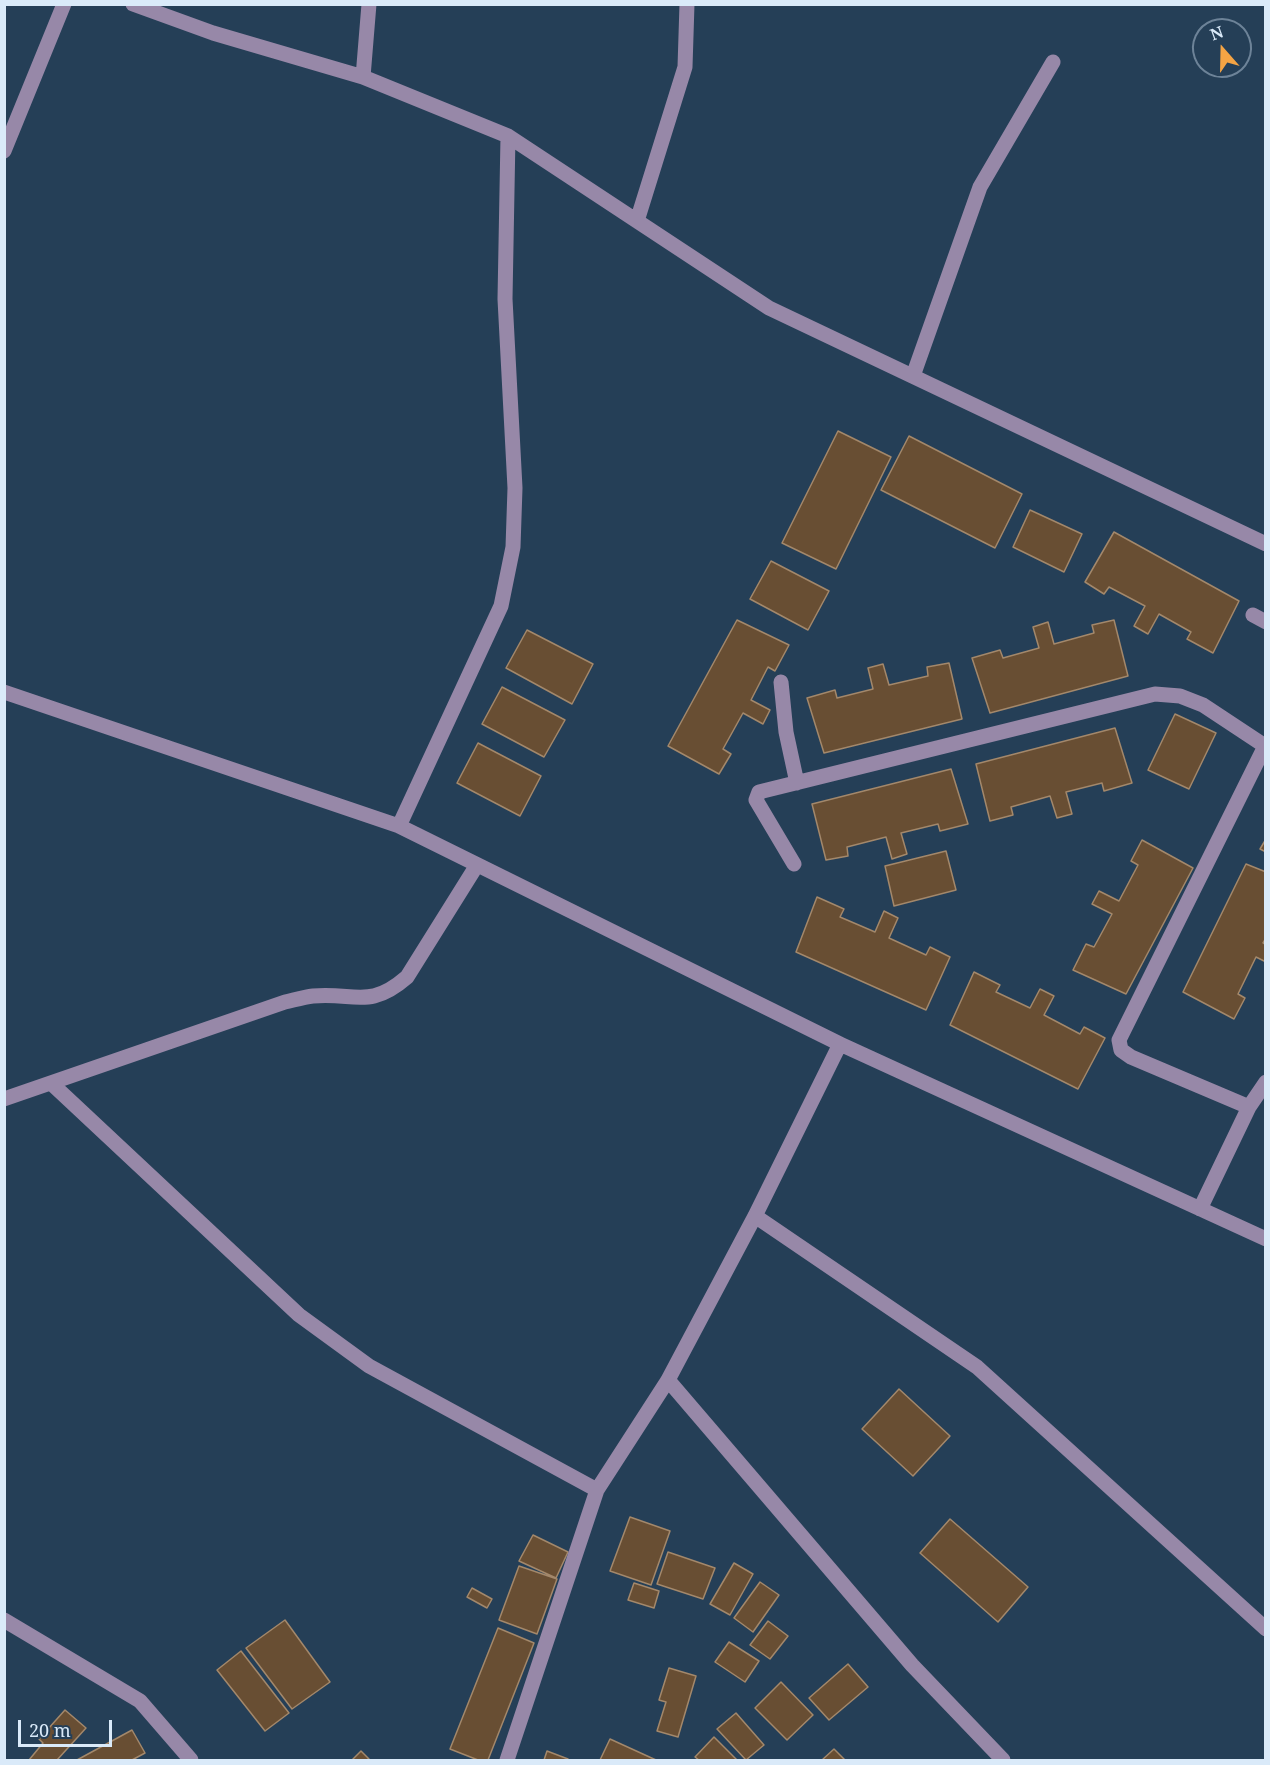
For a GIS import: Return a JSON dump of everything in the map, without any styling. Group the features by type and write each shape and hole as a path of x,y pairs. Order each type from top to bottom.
{"street":[{"path":"4,151 64,4"},
{"path":"133,4 213,33 363,77 508,136 769,308 1266,543"},
{"path":"363,77 369,4"},
{"path":"637,222 685,67 687,4"},
{"path":"913,376 980,187 1053,62"},
{"path":"399,826 501,606 513,548 515,488 505,299 508,136"},
{"path":"782,682 786,732 797,783"},
{"path":"4,692 399,826 840,1044 1266,1239"},
{"path":"794,864 756,800 759,792 1155,694 1180,696 1203,705 1265,745 1119,1040 1121,1050 1131,1057 1249,1107"},
{"path":"4,1099 285,1002 314,996 374,997 392,990 407,977 477,865"},
{"path":"507,1761 597,1490 668,1380 755,1216 840,1044"},
{"path":"1200,1209 1249,1107 1266,1082"},
{"path":"51,1083 299,1315 369,1366 597,1490"},
{"path":"755,1216 977,1367 1266,1629"},
{"path":"668,1380 912,1665 1003,1761"},
{"path":"4,1620 140,1701 191,1761"}],"building":[{"path":"838,431 891,457 836,569 782,543"},
{"path":"909,436 1022,494 995,548 881,490"},
{"path":"1030,510 1082,534 1064,572 1013,547"},
{"path":"1114,532 1239,601 1213,653 1187,639 1191,632 1159,614 1148,634 1134,626 1145,606 1109,587 1104,594 1085,582"},
{"path":"771,561 829,591 808,630 750,599"},
{"path":"737,620 789,645 775,671 768,667 751,700 770,710 763,724 743,713 723,749 731,754 719,774 668,746"},
{"path":"1114,620 1128,676 990,713 972,658 1000,650 1003,658 1039,648 1033,627 1048,622 1054,644 1094,633 1092,625"},
{"path":"527,630 593,664 572,704 506,668"},
{"path":"949,663 962,719 824,753 807,698 835,690 837,698 873,689 868,668 883,664 889,685 928,676 927,667"},
{"path":"502,687 565,720 544,757 482,724"},
{"path":"1175,714 1216,733 1189,789 1148,770"},
{"path":"1115,728 1132,783 1104,791 1102,783 1066,792 1072,814 1057,818 1050,796 1011,807 1013,815 990,821 976,764"},
{"path":"478,743 541,776 520,816 457,783"},
{"path":"951,769 968,824 940,831 938,824 901,833 907,854 892,859 886,837 847,847 848,856 826,860 812,804"},
{"path":"1266,839 1266,852 1260,849"},
{"path":"1142,840 1193,868 1126,994 1073,970 1086,944 1094,947 1112,914 1092,904 1099,891 1119,901 1138,865 1131,861"},
{"path":"946,851 956,890 894,906 885,866"},
{"path":"1246,864 1266,872 1266,938 1263,943 1266,945 1266,962 1256,957 1238,994 1245,998 1234,1019 1183,992"},
{"path":"817,897 844,909 840,917 875,932 884,911 898,918 889,938 926,955 930,947 950,957 926,1010 796,952"},
{"path":"974,972 1000,985 996,992 1030,1008 1040,989 1054,996 1044,1015 1080,1034 1084,1027 1105,1038 1078,1089 950,1025"},
{"path":"899,1389 950,1436 913,1476 862,1429"},
{"path":"630,1517 670,1531 651,1585 610,1571"},
{"path":"950,1519 1028,1587 998,1622 920,1553"},
{"path":"533,1535 568,1552 556,1578 519,1561"},
{"path":"668,1552 715,1568 703,1599 657,1584"},
{"path":"734,1563 753,1574 730,1615 710,1604"},
{"path":"519,1566 557,1579 537,1634 499,1620"},
{"path":"760,1582 779,1595 753,1632 734,1618"},
{"path":"634,1583 659,1591 654,1608 628,1600"},
{"path":"472,1588 492,1599 487,1608 467,1597"},
{"path":"285,1620 330,1682 292,1709 246,1648"},
{"path":"768,1621 788,1636 770,1659 750,1645"},
{"path":"498,1628 534,1643 488,1760 478,1760 450,1749"},
{"path":"729,1642 759,1661 745,1682 715,1662"},
{"path":"241,1651 289,1713 265,1731 217,1670"},
{"path":"848,1664 868,1687 829,1720 809,1698"},
{"path":"669,1668 696,1676 678,1737 657,1731 666,1702 659,1700"},
{"path":"781,1682 813,1715 787,1740 755,1708"},
{"path":"65,1710 86,1728 57,1760 29,1760 43,1743 39,1739"},
{"path":"736,1713 764,1745 746,1760 717,1729"},
{"path":"132,1730 145,1753 132,1760 77,1760"},
{"path":"714,1737 737,1760 699,1760 695,1757"},
{"path":"610,1739 656,1760 600,1760"},
{"path":"834,1749 845,1760 822,1760"},
{"path":"361,1751 369,1759 352,1760"},
{"path":"547,1751 568,1759 568,1760 544,1760"}]}
